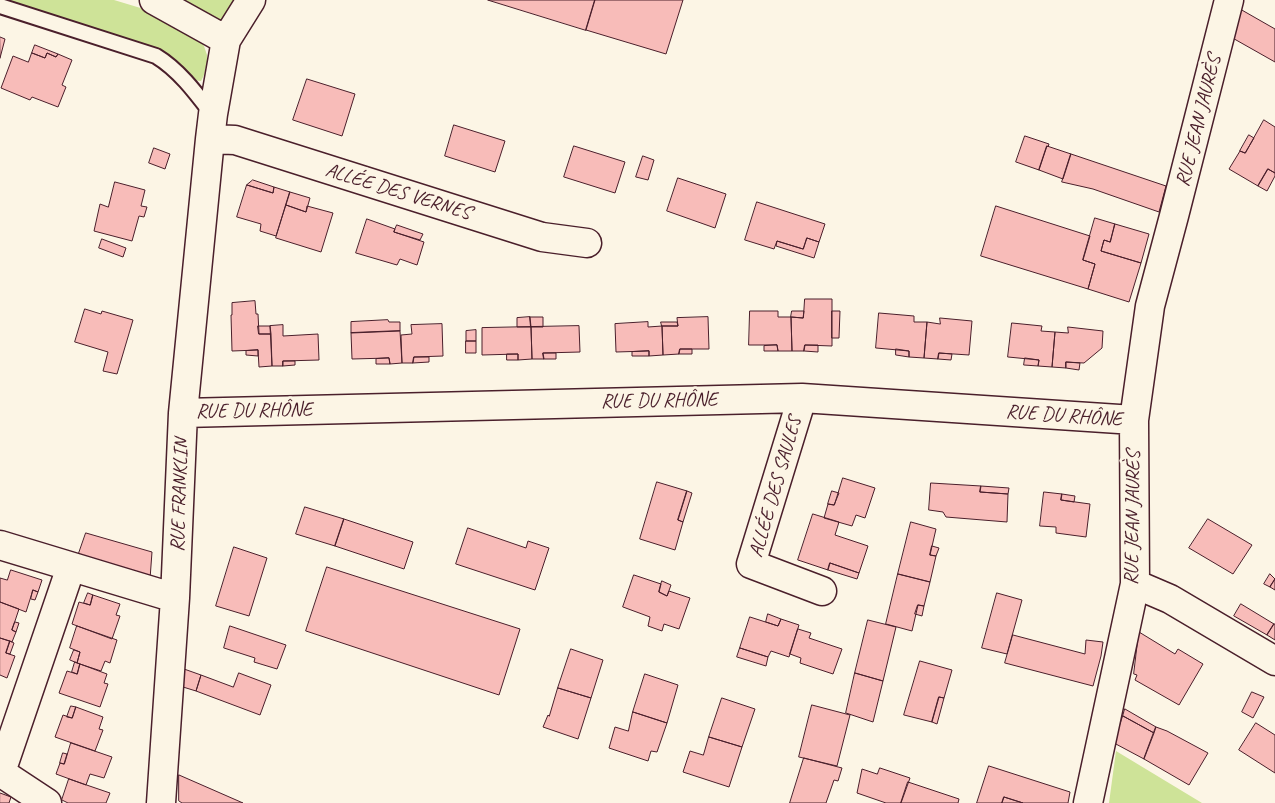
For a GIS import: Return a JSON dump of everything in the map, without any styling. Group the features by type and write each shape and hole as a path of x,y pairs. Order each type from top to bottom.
{"street":[{"path":"154,0 226,40 251,0"},
{"name":"RUE JEAN JAURÈS","path":"1088,803 1135,584 1134,420 1150,306 1229,0"},
{"name":"RUE FRANKLIN","path":"161,803 176,598 184,413 211,126 226,40"},
{"name":"ALLÉE DES VERNES","path":"211,126 234,140 542,237 587,243"},
{"name":"RUE DU RHÔNE","path":"184,413 802,398 1134,420"},
{"name":"ALLÉE DES SAULES","path":"802,398 751,564 822,591"},
{"path":"0,545 176,598"},
{"path":"46,803 1,772 71,567"},
{"path":"1135,584 1170,599 1275,661"}],"lane":[{"path":"0,6 164,60 187,82 211,126"}],"green space":[{"path":"9,0 114,0 167,16 197,35 204,46 207,62 204,75 201,81 191,80 172,59 158,49 40,12"},
{"path":"164,0 240,0 223,21 219,22"},
{"path":"1116,751 1202,803 1109,803"}],"building":[{"path":"488,0 595,0 586,30"},
{"path":"595,0 683,0 666,54 586,30"},
{"path":"1240,9 1275,29 1275,62 1229,36"},
{"path":"0,37 5,39 0,58"},
{"path":"35,45 58,54 56,57 47,53 45,58 32,53"},
{"path":"32,53 45,58 47,53 56,57 58,54 72,60 62,85 66,87 58,107 32,97 30,100 1,88 13,56 28,62"},
{"path":"307,79 355,94 342,136 293,120"},
{"path":"1264,120 1275,127 1275,173 1268,169 1258,186 1229,169 1240,151 1245,153"},
{"path":"454,125 505,141 495,172 445,156"},
{"path":"1249,135 1254,138 1245,153 1240,151"},
{"path":"1025,136 1049,144 1039,170 1016,162"},
{"path":"574,146 625,162 615,193 564,177"},
{"path":"1047,146 1071,154 1063,179 1039,170"},
{"path":"154,148 170,154 165,169 149,163"},
{"path":"1071,154 1166,186 1159,212 1093,189 1062,182"},
{"path":"643,156 654,160 648,180 636,177"},
{"path":"1268,169 1275,173 1275,176 1267,191 1258,186"},
{"path":"678,178 726,194 715,228 667,211"},
{"path":"253,180 274,187 273,193 247,185"},
{"path":"115,182 145,190 141,206 147,207 144,217 139,216 132,241 94,231 100,204 108,207"},
{"path":"247,185 273,193 274,187 290,192 276,236 260,231 261,224 237,217"},
{"path":"290,192 310,198 306,212 286,205"},
{"path":"757,202 825,224 819,242 807,238 803,249 777,241 774,249 745,240"},
{"path":"286,205 306,212 307,206 333,213 321,252 276,238"},
{"path":"996,206 1090,236 1083,260 1095,264 1088,289 981,256"},
{"path":"1095,218 1115,224 1110,242 1104,240 1101,251 1141,263 1129,302 1088,289 1095,264 1083,260"},
{"path":"367,219 395,229 394,232 424,242 417,265 400,259 397,265 356,253"},
{"path":"1115,224 1149,234 1141,263 1101,251 1104,240 1110,242"},
{"path":"397,225 423,234 420,240 394,232"},
{"path":"807,238 819,242 814,258 776,246 777,241 803,249"},
{"path":"102,239 126,248 123,257 99,248"},
{"path":"805,299 832,299 832,346 805,345 804,351 792,351 791,317 803,318"},
{"path":"255,301 259,334 271,334 272,366 259,367 258,350 232,351 232,303"},
{"path":"85,309 101,314 102,311 133,320 117,374 103,371 108,352 75,342"},
{"path":"750,311 778,311 778,317 791,317 792,351 778,351 777,345 749,345"},
{"path":"792,311 804,311 803,318 791,317"},
{"path":"832,311 840,311 839,338 832,338"},
{"path":"879,313 914,316 914,322 927,322 924,358 909,357 909,351 876,348"},
{"path":"530,317 543,317 543,327 531,327"},
{"path":"530,317 531,327 517,327 517,318"},
{"path":"708,317 709,349 680,349 679,354 663,355 662,326 678,326 677,318"},
{"path":"940,318 972,321 969,355 939,353 938,359 924,358 927,322 940,324"},
{"path":"388,320 389,322 400,322 400,331 351,333 351,322"},
{"path":"648,322 648,327 662,326 663,355 649,356 649,351 616,352 615,324"},
{"path":"661,322 677,322 678,326 662,326"},
{"path":"1012,323 1042,326 1041,331 1055,332 1052,367 1038,366 1039,360 1008,357"},
{"path":"442,324 443,356 414,357 413,363 402,363 401,335 412,334 411,325"},
{"path":"283,325 283,336 318,334 319,360 283,361 283,366 272,366 270,326"},
{"path":"258,326 270,326 271,334 259,334"},
{"path":"579,326 580,352 543,353 544,359 532,359 531,327"},
{"path":"531,327 532,359 518,360 518,354 482,355 482,328"},
{"path":"1068,327 1103,331 1102,348 1084,363 1066,362 1066,368 1052,367 1055,332 1068,333"},
{"path":"476,330 476,341 466,341 466,331"},
{"path":"400,331 402,363 390,364 389,358 352,359 351,333"},
{"path":"466,341 476,341 476,353 466,353"},
{"path":"777,345 778,351 764,351 764,346"},
{"path":"805,345 818,345 818,352 804,351"},
{"path":"680,349 692,349 692,354 679,354"},
{"path":"896,349 909,351 909,357 896,355"},
{"path":"258,350 258,356 246,355 246,351"},
{"path":"649,351 649,356 632,356 632,352"},
{"path":"543,353 556,353 556,359 544,359"},
{"path":"939,353 952,354 951,360 938,359"},
{"path":"507,354 518,354 518,360 507,360"},
{"path":"414,357 429,357 429,362 413,363"},
{"path":"389,358 390,364 376,364 376,359"},
{"path":"1025,358 1039,360 1038,366 1024,365"},
{"path":"283,361 295,361 295,365 283,366"},
{"path":"1066,362 1080,363 1079,370 1066,368"},
{"path":"843,478 875,488 865,518 856,515 852,526 824,518 828,504 834,505"},
{"path":"657,482 687,491 678,520 683,522 675,550 640,539"},
{"path":"931,483 981,486 980,492 1008,494 1007,522 946,517 943,512 929,510"},
{"path":"981,486 1009,488 1008,494 980,492"},
{"path":"687,491 692,493 683,522 678,520"},
{"path":"832,491 839,493 834,505 828,504"},
{"path":"1044,492 1062,494 1061,500 1090,504 1086,537 1056,533 1056,527 1040,526"},
{"path":"1062,494 1075,496 1074,502 1061,500"},
{"path":"305,507 344,519 335,546 296,534"},
{"path":"813,514 839,522 835,535 868,546 859,573 830,563 828,570 798,560"},
{"path":"344,519 413,542 404,569 335,546"},
{"path":"1208,519 1252,545 1233,574 1189,548"},
{"path":"911,522 936,529 930,555 936,556 930,582 898,574"},
{"path":"468,528 526,548 528,541 549,548 535,590 456,564"},
{"path":"86,533 152,552 150,579 78,556"},
{"path":"932,546 939,548 936,556 930,555"},
{"path":"234,547 267,558 249,616 216,606"},
{"path":"830,563 859,573 857,579 828,570"},
{"path":"327,567 520,629 499,695 306,631"},
{"path":"11,570 42,580 38,592 33,590 26,612 0,602 0,578 7,580"},
{"path":"898,574 930,582 924,606 918,605 912,631 886,624"},
{"path":"1270,574 1275,579 1270,587 1264,584"},
{"path":"634,575 661,584 659,592 667,596 669,591 690,598 679,629 664,624 662,631 648,626 650,617 623,607"},
{"path":"1275,579 1275,590 1270,587"},
{"path":"662,581 671,585 667,596 659,592"},
{"path":"33,590 38,592 35,600 31,599"},
{"path":"88,593 93,595 90,605 84,603"},
{"path":"997,593 1022,600 1007,654 982,648"},
{"path":"93,595 120,604 116,615 120,616 112,639 72,624 79,602 90,605"},
{"path":"0,602 19,609 12,630 16,632 12,642 0,638"},
{"path":"1241,604 1274,624 1267,635 1234,616"},
{"path":"918,605 924,606 922,616 915,614"},
{"path":"768,614 781,619 778,626 766,622"},
{"path":"750,617 778,626 781,619 799,625 789,657 771,651 768,657 740,648"},
{"path":"868,620 896,627 883,681 855,673"},
{"path":"15,622 19,623 16,632 12,630"},
{"path":"1275,624 1275,640 1267,635"},
{"path":"77,626 117,640 110,663 105,661 101,671 77,663 80,652 70,648"},
{"path":"230,626 286,645 277,669 254,662 255,658 224,648"},
{"path":"798,629 811,633 809,638 842,649 833,674 800,663 801,658 790,654"},
{"path":"1139,632 1175,654 1178,649 1203,664 1179,705 1135,680 1137,675 1134,674"},
{"path":"1013,635 1085,654 1086,640 1103,642 1093,686 1005,663"},
{"path":"0,638 10,641 6,653 15,656 7,678 0,675"},
{"path":"10,641 14,643 10,654 6,653"},
{"path":"740,648 768,657 766,666 737,657"},
{"path":"571,649 603,660 591,698 558,688"},
{"path":"74,650 80,652 77,663 70,660"},
{"path":"920,661 952,670 944,698 939,697 932,722 904,715"},
{"path":"75,662 80,664 77,674 72,672"},
{"path":"80,664 107,674 104,683 108,684 100,707 59,693 67,671 77,674"},
{"path":"184,669 201,675 196,691 183,687"},
{"path":"239,673 271,685 260,715 196,691 201,675 233,687"},
{"path":"855,673 883,681 873,722 846,713"},
{"path":"645,674 678,685 667,723 633,712"},
{"path":"558,688 591,698 578,739 543,727 549,716"},
{"path":"1252,692 1264,697 1253,718 1242,712"},
{"path":"939,697 944,698 937,724 932,722"},
{"path":"722,698 755,709 742,747 709,737"},
{"path":"812,705 850,715 837,766 799,757"},
{"path":"71,706 76,707 72,718 67,717"},
{"path":"76,707 103,717 99,729 103,730 95,751 55,737 63,715 72,718"},
{"path":"1125,709 1156,727 1154,733 1123,716"},
{"path":"633,712 667,723 657,752 651,751 648,761 609,748 615,727 628,731"},
{"path":"1123,716 1154,733 1144,759 1114,743"},
{"path":"1256,723 1275,735 1275,773 1239,750"},
{"path":"1156,727 1208,753 1189,785 1144,759"},
{"path":"709,737 742,747 729,787 683,772 690,751 703,755"},
{"path":"71,743 112,757 104,778 90,774 86,785 56,774 60,763 64,764"},
{"path":"63,753 67,754 64,764 60,763"},
{"path":"804,758 842,768 838,781 834,780 826,803 790,803"},
{"path":"989,766 1070,792 1068,803 1023,803 1004,797 1002,803 977,803"},
{"path":"880,768 910,778 901,803 886,803 857,793 862,769 877,774"},
{"path":"179,775 243,803 182,803 179,801"},
{"path":"69,779 110,793 106,803 68,803 62,800"},
{"path":"908,782 959,799 958,803 901,803"},
{"path":"0,793 11,797 9,803 0,803"},
{"path":"1004,797 1023,803 1002,803"}]}
